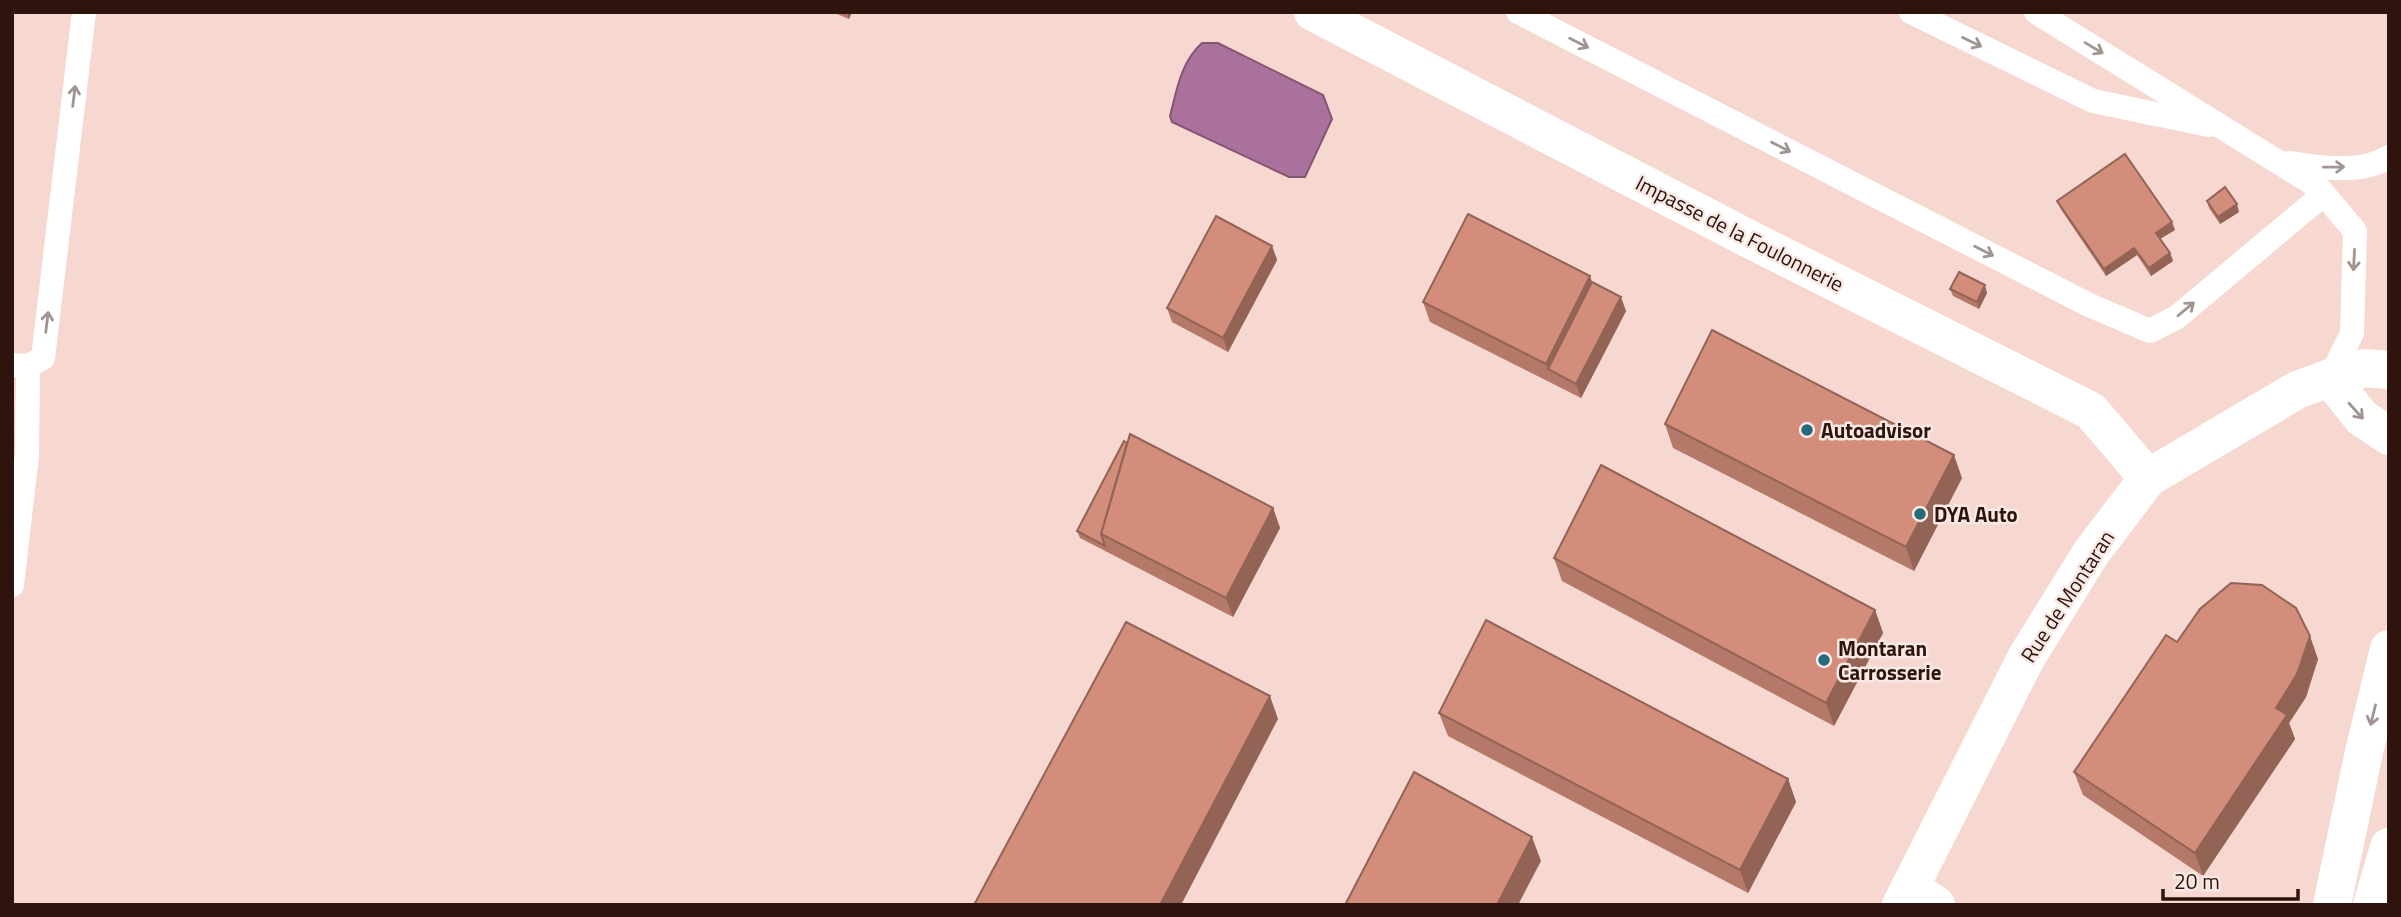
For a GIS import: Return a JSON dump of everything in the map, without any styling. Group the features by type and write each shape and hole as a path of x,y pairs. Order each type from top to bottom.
{"street":[{"name":"Impasse de la Foulonnerie","path":"1313,12 1741,234 2091,411 2148,478"},
{"name":"Rue de Montaran","path":"1915,899 2026,658 2091,553 2148,478 2297,390 2329,377 2365,368 2389,370"},
{"path":"2329,377 2362,418 2389,436"},
{"path":"2332,905 2389,649"},
{"path":"2372,905 2389,847"}],"lane":[{"path":"12,585 27,455 20,365 43,358 84,12"},
{"path":"1518,12 2089,305 2150,331 2177,317 2324,194"},
{"path":"1911,12 2093,101 2226,129"},
{"path":"2036,12 2317,186 2355,231 2352,333 2329,377"},
{"path":"2278,161 2327,168 2380,162 2389,157"}],"shaded area":[{"path":"1202,43 1218,43 1323,95 1332,119 1305,177 1289,177 1172,122 1170,116 1181,76 1189,59"}],"building":[{"path":"2125,154 2172,222 2156,233 2170,253 2149,268 2134,248 2104,269 2057,201"},
{"path":"2225,187 2237,204 2218,217 2207,201"},
{"path":"1468,214 1590,276 1546,364 1423,302"},
{"path":"1216,216 1272,246 1223,338 1167,308"},
{"path":"1959,272 1985,285 1977,302 1950,289"},
{"path":"1592,282 1621,297 1576,384 1548,369"},
{"path":"1712,330 1954,455 1906,547 1665,424"},
{"path":"1130,434 1273,508 1226,598 1101,534"},
{"path":"1124,441 1127,443 1101,534 1105,546 1077,531"},
{"path":"1601,465 1875,610 1826,703 1554,558"},
{"path":"2231,583 2262,585 2296,608 2310,636 2297,674 2276,708 2287,715 2195,853 2074,772 2166,635 2177,642 2200,609"},
{"path":"1486,620 1788,779 1740,870 1439,713"},
{"path":"1126,622 1270,696 1160,905 974,905"},
{"path":"1414,772 1532,837 1497,905 1345,905"}],"place":[{"name":"Autoadvisor","path":"1807,430"},
{"name":"DYA Auto","path":"1920,514"},
{"name":"Montaran Carrosserie","path":"1824,660"}]}
